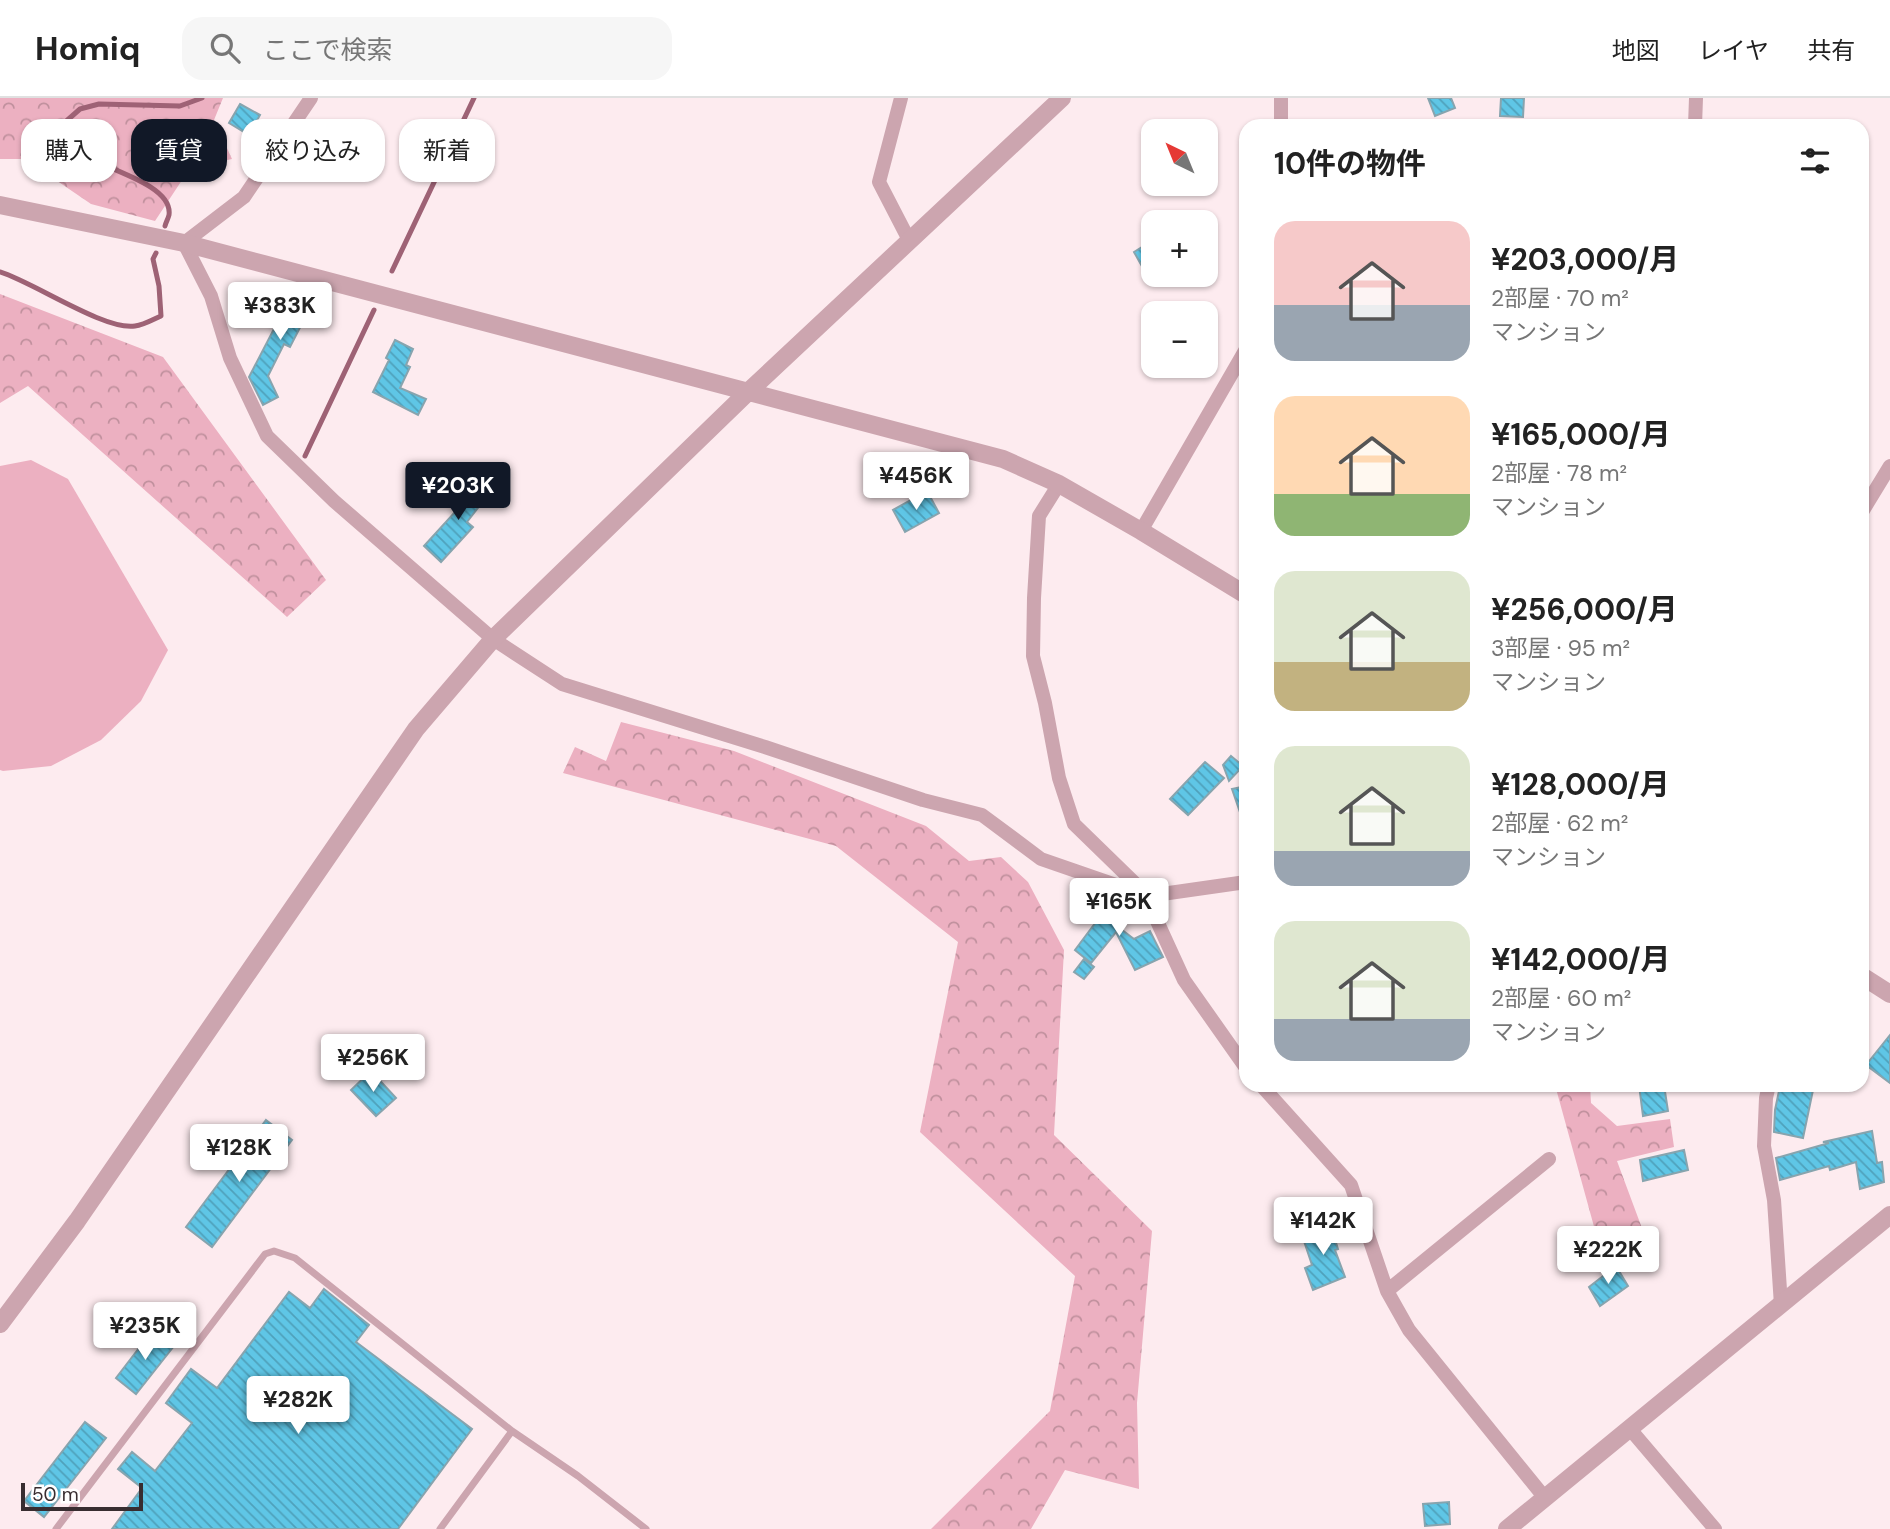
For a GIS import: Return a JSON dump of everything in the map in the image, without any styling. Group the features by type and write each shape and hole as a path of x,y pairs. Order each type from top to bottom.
{"street":[{"path":"184,243 244,197 311,98"},
{"path":"901,98 879,182 909,240"},
{"path":"0,1324 77,1221 416,729 493,639 749,391 1062,98"},
{"path":"1281,98 1281,119"},
{"path":"1695,119 1696,98"},
{"path":"0,205 184,243 1003,459 1059,484 1239,591"},
{"path":"184,243 211,296 230,358 267,436 334,501 493,639 562,684 765,747 923,800 982,815 1041,859 1148,896 1239,883"},
{"path":"1141,531 1239,361"},
{"path":"1869,500 1890,466"},
{"path":"1059,484 1039,516 1033,656 1059,778 1074,824 1148,896 1184,980 1239,1058"},
{"path":"1869,980 1890,994"},
{"path":"1267,1092 1351,1185 1387,1292 1409,1330 1545,1498"},
{"path":"1767,1092 1764,1146 1774,1199 1781,1305"},
{"path":"1387,1292 1549,1159"},
{"path":"1507,1529 1890,1215"},
{"path":"1630,1429 1715,1529"}],"lane":[{"path":"57,1529 265,1254 274,1251 295,1258 512,1431 578,1476 646,1529"},
{"path":"440,1529 512,1431"}],"green space":[{"path":"0,98 223,98 214,119 131,119 131,182 181,182 155,221 91,204 59,182 117,182 117,119 21,119 21,159 0,159"},
{"path":"0,294 163,357 326,580 287,617 28,386 0,403"},
{"path":"31,460 68,479 168,650 141,701 101,740 51,766 3,771 0,770 0,466"},
{"path":"621,722 734,751 926,826 969,861 1001,857 1028,882 1064,950 1054,1135 1152,1231 1137,1403 1139,1489 1065,1470 1031,1529 931,1529 1050,1411 1075,1276 920,1132 958,942 836,846 563,773 575,747 606,761"},
{"path":"1557,1092 1590,1092 1591,1103 1617,1126 1670,1119 1674,1147 1617,1161 1646,1239 1601,1252"}],"building":[{"path":"1428,98 1451,98 1455,108 1435,116"},
{"path":"1501,98 1524,98 1523,117 1500,116"},
{"path":"240,104 260,115 258,119 241,119 241,130 229,123"},
{"path":"1141,248 1141,265 1134,252"},
{"path":"295,284 312,290 304,309 308,312 290,347 284,344 268,376 278,397 263,405 249,377"},
{"path":"395,340 413,349 406,365 410,367 400,388 426,399 418,415 373,392 389,360 386,358"},
{"path":"474,478 491,491 467,522 473,527 441,562 424,546 466,500 460,495"},
{"path":"927,491 939,513 905,532 893,510"},
{"path":"1231,756 1239,763 1239,770 1229,781 1223,765"},
{"path":"1205,762 1224,778 1188,815 1170,799"},
{"path":"1239,788 1239,809 1232,789"},
{"path":"1123,898 1136,904 1113,923 1134,939 1150,931 1163,957 1135,970 1116,932 1091,963 1075,950 1102,914"},
{"path":"1084,959 1094,967 1084,979 1074,972"},
{"path":"1890,1035 1890,1083 1869,1067 1869,1061"},
{"path":"371,1071 396,1098 376,1116 351,1090"},
{"path":"1640,1092 1665,1092 1668,1111 1643,1116"},
{"path":"1779,1092 1813,1092 1803,1138 1774,1132"},
{"path":"266,1120 292,1140 212,1247 186,1227"},
{"path":"1872,1131 1877,1163 1882,1162 1884,1182 1860,1189 1856,1162 1830,1170 1829,1166 1780,1180 1776,1158 1829,1143 1823,1142"},
{"path":"1684,1150 1688,1170 1643,1181 1640,1160"},
{"path":"1330,1223 1338,1249 1335,1250 1345,1277 1313,1290 1305,1268 1312,1265 1302,1235"},
{"path":"1616,1266 1628,1286 1600,1306 1589,1287"},
{"path":"324,1289 369,1325 356,1342 472,1429 398,1529 112,1529 142,1488 118,1469 132,1452 155,1471 192,1423 166,1403 191,1369 217,1388 289,1292 310,1308"},
{"path":"153,1330 174,1346 136,1394 116,1378"},
{"path":"85,1422 106,1438 44,1517 24,1501"},
{"path":"1449,1502 1450,1524 1425,1526 1423,1504"}],"waterway":[{"path":"165,226 169,215 167,202 157,191 70,149 59,141 55,131 80,109 99,104 180,106 202,98"},
{"path":"392,271 474,98"},
{"path":"0,272 88,314 122,326 135,326 161,316 159,286 153,259 156,253"},
{"path":"305,456 374,310"}]}
